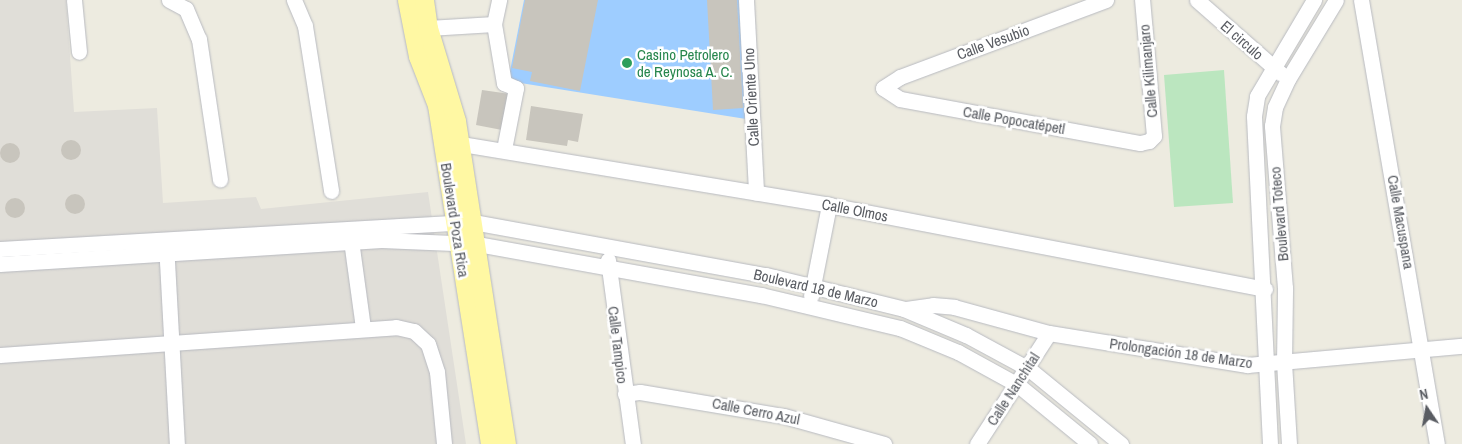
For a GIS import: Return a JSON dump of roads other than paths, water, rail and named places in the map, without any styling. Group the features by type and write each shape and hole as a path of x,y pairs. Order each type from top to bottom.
{"main road":[{"name":"Boulevard Poza Rica","path":"407,0 418,56 451,142 468,244 490,444"},
{"name":"Boulevard Poza Rica","path":"424,0 428,28 452,100 451,142"},
{"name":"Boulevard Poza Rica","path":"468,244 506,444"}],"street":[{"path":"74,0 79,52"},
{"path":"169,0 186,9 199,40 220,179"},
{"path":"294,0 305,26 331,191"},
{"path":"499,0 494,24 504,83 516,88 504,149"},
{"name":"Calle Oriente Uno","path":"746,0 756,194"},
{"name":"Calle Vesubio","path":"883,88 900,77 1106,0"},
{"name":"Calle Kilimanjaro","path":"1142,0 1154,136 1149,141"},
{"name":"El circulo","path":"1196,0 1288,79"},
{"name":"Boulevard Toteco","path":"1270,444 1265,289 1254,116 1257,96 1314,0"},
{"name":"Boulevard Toteco","path":"1289,444 1284,362 1285,288 1272,126 1275,107 1288,79 1336,0"},
{"name":"Calle Macuspana","path":"1361,0 1438,444"},
{"path":"428,28 494,24"},
{"name":"Calle Popocatépetl","path":"883,88 900,99 1140,143 1149,141"},
{"name":"Calle Olmos","path":"451,142 504,149 756,194 829,205 1265,289"},
{"path":"808,306 829,205"},
{"name":"Boulevard 18 de Marzo","path":"350,235 465,223 606,246 813,286 904,309 966,335 1027,368 1121,444"},
{"path":"0,249 166,246 350,235 363,328"},
{"name":"Boulevard 18 de Marzo","path":"350,235 468,244 608,268 808,306 900,328 958,352 1016,384 1090,444"},
{"path":"0,264 166,246"},
{"path":"166,246 177,444"},
{"name":"Calle Tampico","path":"606,246 633,444"},
{"name":"Prolongación 18 de Marzo","path":"904,309 934,305 954,307 1049,333 1247,366 1462,346"},
{"path":"0,355 363,328 396,328 414,331 428,344 437,372 444,444"},
{"name":"Calle Nanchital","path":"977,444 1049,333"},
{"name":"Calle Cerro Azul","path":"625,394 640,392 784,416 884,444"}],"water":[{"name":"Casino Petrolero de Reynosa A. C.","path":"524,0 741,0 746,119 508,81"}],"place":[{"name":"Casino Petrolero de Reynosa A. C.","path":"627,63"}]}
